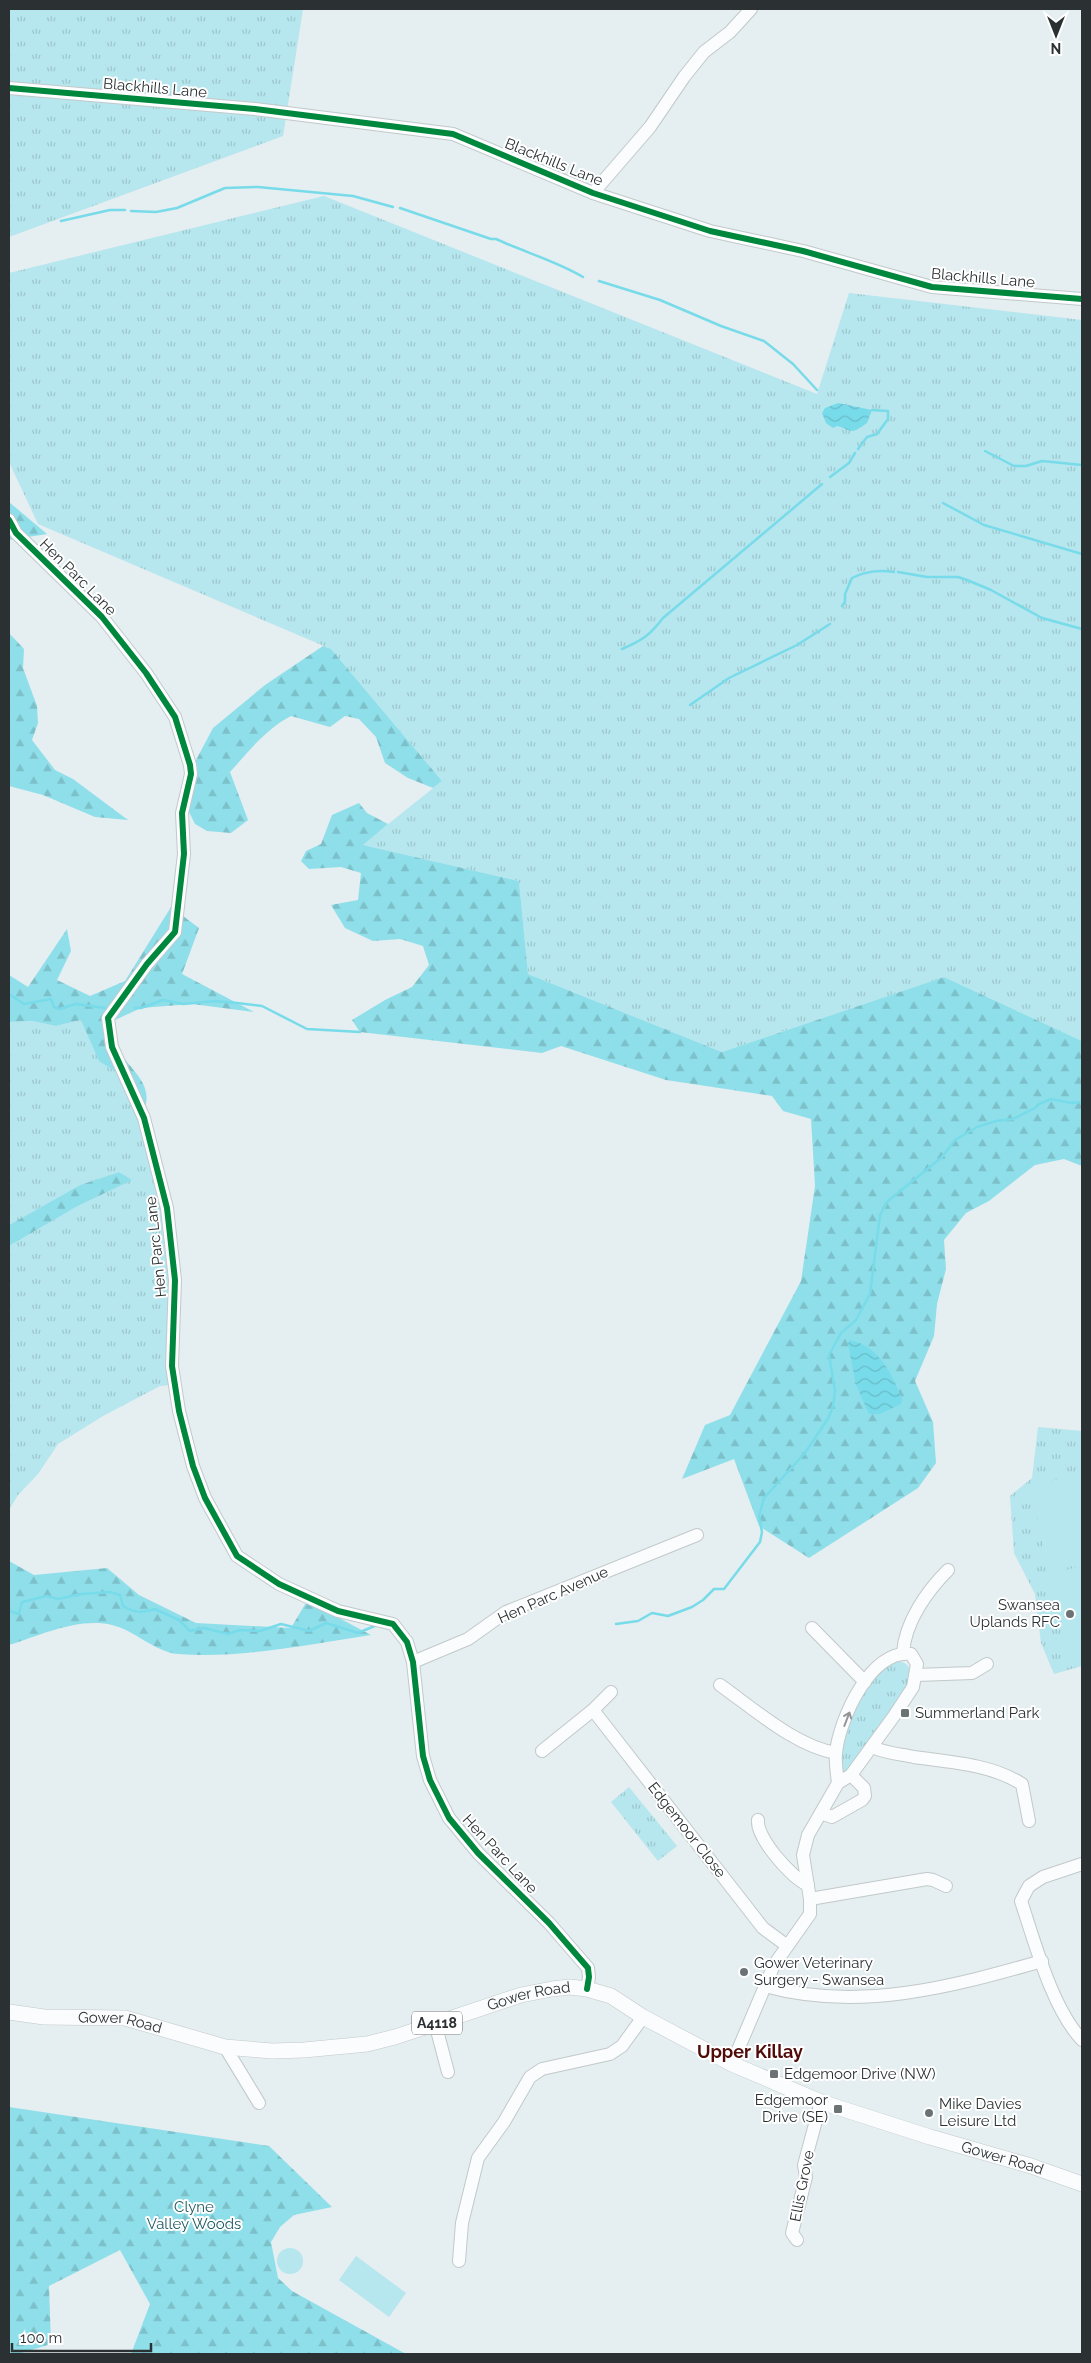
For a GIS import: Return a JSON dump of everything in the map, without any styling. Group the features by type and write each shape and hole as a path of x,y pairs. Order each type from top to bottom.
{"main road":[{"name":"Gower Road","path":"9,2012 44,2017 125,2018 225,2047 272,2051 341,2047 395,2037 521,1995 561,1988 587,1988 611,1996 643,2017 732,2064 821,2102 930,2137 1031,2166 1082,2184"}],"street":[{"path":"593,193 650,127 684,77 704,52 730,32 751,9"},
{"name":"Blackhills Lane","path":"9,88 255,109 453,134 593,193 710,231 803,251 932,287 1082,299"},
{"name":"Hen Parc Lane","path":"9,520 16,533 102,617 146,673 175,717 190,765 191,774 182,813 184,854 175,932 147,964 108,1018 112,1047 144,1118 167,1208 175,1280 172,1366 179,1411 193,1466 205,1498 237,1556 279,1584 338,1611 393,1624 407,1642 412,1662 423,1756 430,1780 449,1818 478,1853 549,1923 588,1968 587,1988"},
{"name":"Hen Parc Avenue","path":"412,1662 468,1639 506,1612 697,1535"},
{"path":"903,1653 906,1634 920,1607 933,1585 948,1570"},
{"path":"812,1628 865,1682"},
{"path":"732,2064 765,1986 786,1946 807,1920 811,1908 803,1855 808,1835 838,1783 851,1775 913,1687 918,1664 911,1654 903,1653 880,1662 854,1699 836,1753 838,1783"},
{"path":"916,1675 972,1673 987,1664"},
{"path":"720,1685 800,1741 818,1749 836,1753"},
{"path":"542,1751 594,1710 611,1692"},
{"name":"Edgemoor Close","path":"594,1710 748,1910 763,1928 786,1946"},
{"path":"872,1747 888,1753 975,1766 1006,1775 1022,1784 1029,1821"},
{"path":"821,1813 832,1817 862,1800 865,1796 864,1788 851,1775"},
{"path":"758,1820 757,1827 773,1853 799,1881 808,1885"},
{"path":"1082,1864 1043,1877 1029,1886 1021,1901 1042,1961 1066,2020 1082,2040"},
{"path":"810,1899 927,1880 933,1880 946,1886"},
{"path":"765,1986 788,1992 815,1994 854,1996 907,1994 968,1982 1042,1961"},
{"path":"459,2262 462,2223 478,2158 504,2122 530,2077 542,2069 610,2054 622,2046 643,2017"},
{"path":"435,2023 448,2072"},
{"path":"225,2047 259,2103"},
{"name":"Ellis Grove","path":"797,2240 792,2233 811,2179 804,2165 821,2102"}],"green space":[{"path":"9,9 303,9 283,136 9,237"},
{"path":"324,196 817,394 849,293 1082,320 1082,1041 944,977 722,1052 528,974 519,881 362,845 442,781 331,649 38,524 9,462 9,273"},
{"path":"9,502 47,534 9,540"},
{"path":"9,633 24,649 23,668 37,706 38,723 32,740 55,770 73,779 128,820 95,817 43,795 9,786"},
{"path":"323,646 331,649 442,781 433,788 408,778 385,763 376,737 359,719 345,716 330,727 291,716 266,734 230,772 248,820 231,833 207,831 195,824 187,808 195,762 213,728 265,685"},
{"path":"359,803 367,813 388,824 363,845 519,881 528,974 722,1052 944,977 1082,1041 1082,1166 1064,1159 1035,1165 989,1201 966,1213 944,1240 946,1269 937,1304 934,1336 915,1381 933,1422 936,1463 918,1488 809,1558 759,1526 734,1459 682,1479 705,1425 730,1415 801,1281 815,1186 811,1119 783,1111 772,1096 666,1080 561,1046 542,1053 360,1032 352,1020 385,1000 412,987 429,965 423,946 400,939 373,941 345,928 331,905 358,900 361,873 341,867 309,869 301,861 306,851 321,844 332,815"},
{"path":"171,907 199,928 182,974 254,1012 192,1004 141,1008 115,1020 116,1041 120,1052 136,1073 145,1089 147,1097 145,1107 121,1075 99,1061 81,1020 56,1026 32,1021 9,1022 9,975 28,987 67,929 71,951 57,980 90,996 125,981"},
{"path":"82,1020 99,1060 121,1075 145,1135 159,1189 168,1265 171,1385 160,1386 103,1416 58,1444 38,1474 18,1495 9,1510 9,1246 78,1206 131,1180 119,1172 80,1185 9,1225 9,1022 32,1021 56,1026"},
{"path":"119,1172 132,1180 78,1206 9,1246 9,1225 80,1185"},
{"path":"1038,1427 1082,1431 1082,1666 1054,1674 1041,1643 1035,1594 1014,1553 1010,1496 1032,1478"},
{"path":"1082,1474 1082,1561 1048,1568 1030,1485"},
{"path":"9,1561 34,1575 107,1568 139,1595 196,1623 291,1628 307,1601 371,1635 251,1653 178,1654 161,1649 128,1631 112,1625 86,1623 60,1628 9,1645"},
{"name":"Swansea Uplands RFC","path":"1082,1566 1082,1653 1066,1657 1049,1574"},
{"path":"896,1661 904,1663 909,1667 910,1682 849,1771 843,1772 841,1771 840,1751 847,1726 859,1700 876,1677"},
{"path":"629,1787 677,1846 658,1861 611,1802"},
{"name":"Clyne Valley Woods","path":"9,2107 269,2146 332,2207 294,2215 280,2227 271,2242 278,2278 292,2291 406,2354 131,2354 150,2304 120,2250 49,2286 51,2344 18,2354 9,2354"},
{"path":"290,2248 299,2252 303,2261 299,2270 290,2274 281,2270 277,2261 281,2252"},
{"path":"356,2256 406,2293 389,2317 339,2280"}],"water":[{"path":"838,403 872,410 867,423 854,431 837,426 833,428 826,423 822,413 825,408"},
{"path":"850,1340 869,1348 883,1362 902,1399 901,1404 880,1414 869,1414 856,1385 848,1343"}],"waterway":[{"path":"131,211 156,212 177,208 225,188 258,187 353,196 393,207"},
{"path":"400,208 491,239 496,239 562,266 583,277"},
{"path":"61,221 110,210 125,210"},
{"path":"599,281 660,300 721,326 764,341 793,364 817,390"},
{"path":"858,449 867,437 877,434 888,419 888,411 872,410"},
{"path":"985,451 1014,466 1026,466 1042,461 1082,465"},
{"path":"830,477 849,463 855,453"},
{"path":"622,649 646,636 663,618 822,484"},
{"path":"943,503 984,525 1082,554"},
{"path":"842,606 852,578 872,572 894,572"},
{"path":"898,572 927,577 958,577 991,590 1042,618 1082,629"},
{"path":"690,705 729,678 797,645 830,624"},
{"path":"9,994 24,1004 51,999 54,1007 59,1009 76,1004 105,1008"},
{"path":"135,1008 141,1008 163,1000 183,1004 215,1001 237,1003 262,1006 307,1029 360,1032"},
{"path":"616,1624 638,1621 652,1613 668,1616 692,1607 703,1600 714,1589 724,1589 760,1542 762,1532 759,1516 764,1498 805,1453 829,1417 835,1391 829,1355 841,1333 856,1320 870,1294 880,1215 888,1201 942,1157 955,1140 977,1127 996,1121 1013,1119 1051,1099 1071,1103 1082,1102"},
{"path":"9,1611 19,1614 22,1602 47,1596 58,1599 81,1594 110,1592 120,1595 123,1606 131,1610 139,1612 155,1609 179,1620 190,1631 204,1628 228,1634 240,1630 260,1631 281,1624 309,1631 326,1623 358,1633 377,1625"}],"cycle path":[{"path":"9,88 255,109 453,134 593,193 710,231 803,251 932,287 1082,299"},
{"path":"9,520 16,533 102,617 146,673 175,717 190,765 191,774 182,813 184,854 175,932 147,964 108,1018 112,1047 144,1118 167,1208 175,1280 172,1366 179,1411 193,1466 205,1498 237,1556 279,1584 338,1611 393,1624 407,1642 413,1662 423,1756 430,1780 449,1818 478,1853 549,1923 588,1968 587,1989"}],"place":[{"name":"Swansea Uplands RFC","path":"1070,1614"},
{"name":"Summerland Park","path":"905,1713"},
{"name":"Gower Veterinary Surgery - Swansea","path":"744,1972"},
{"name":"Edgemoor Drive (NW)","path":"774,2074"},
{"name":"Edgemoor Drive (SE)","path":"838,2109"},
{"name":"Mike Davies Leisure Ltd","path":"929,2113"}],"district":[{"name":"Upper Killay","path":"750,2052"}]}
